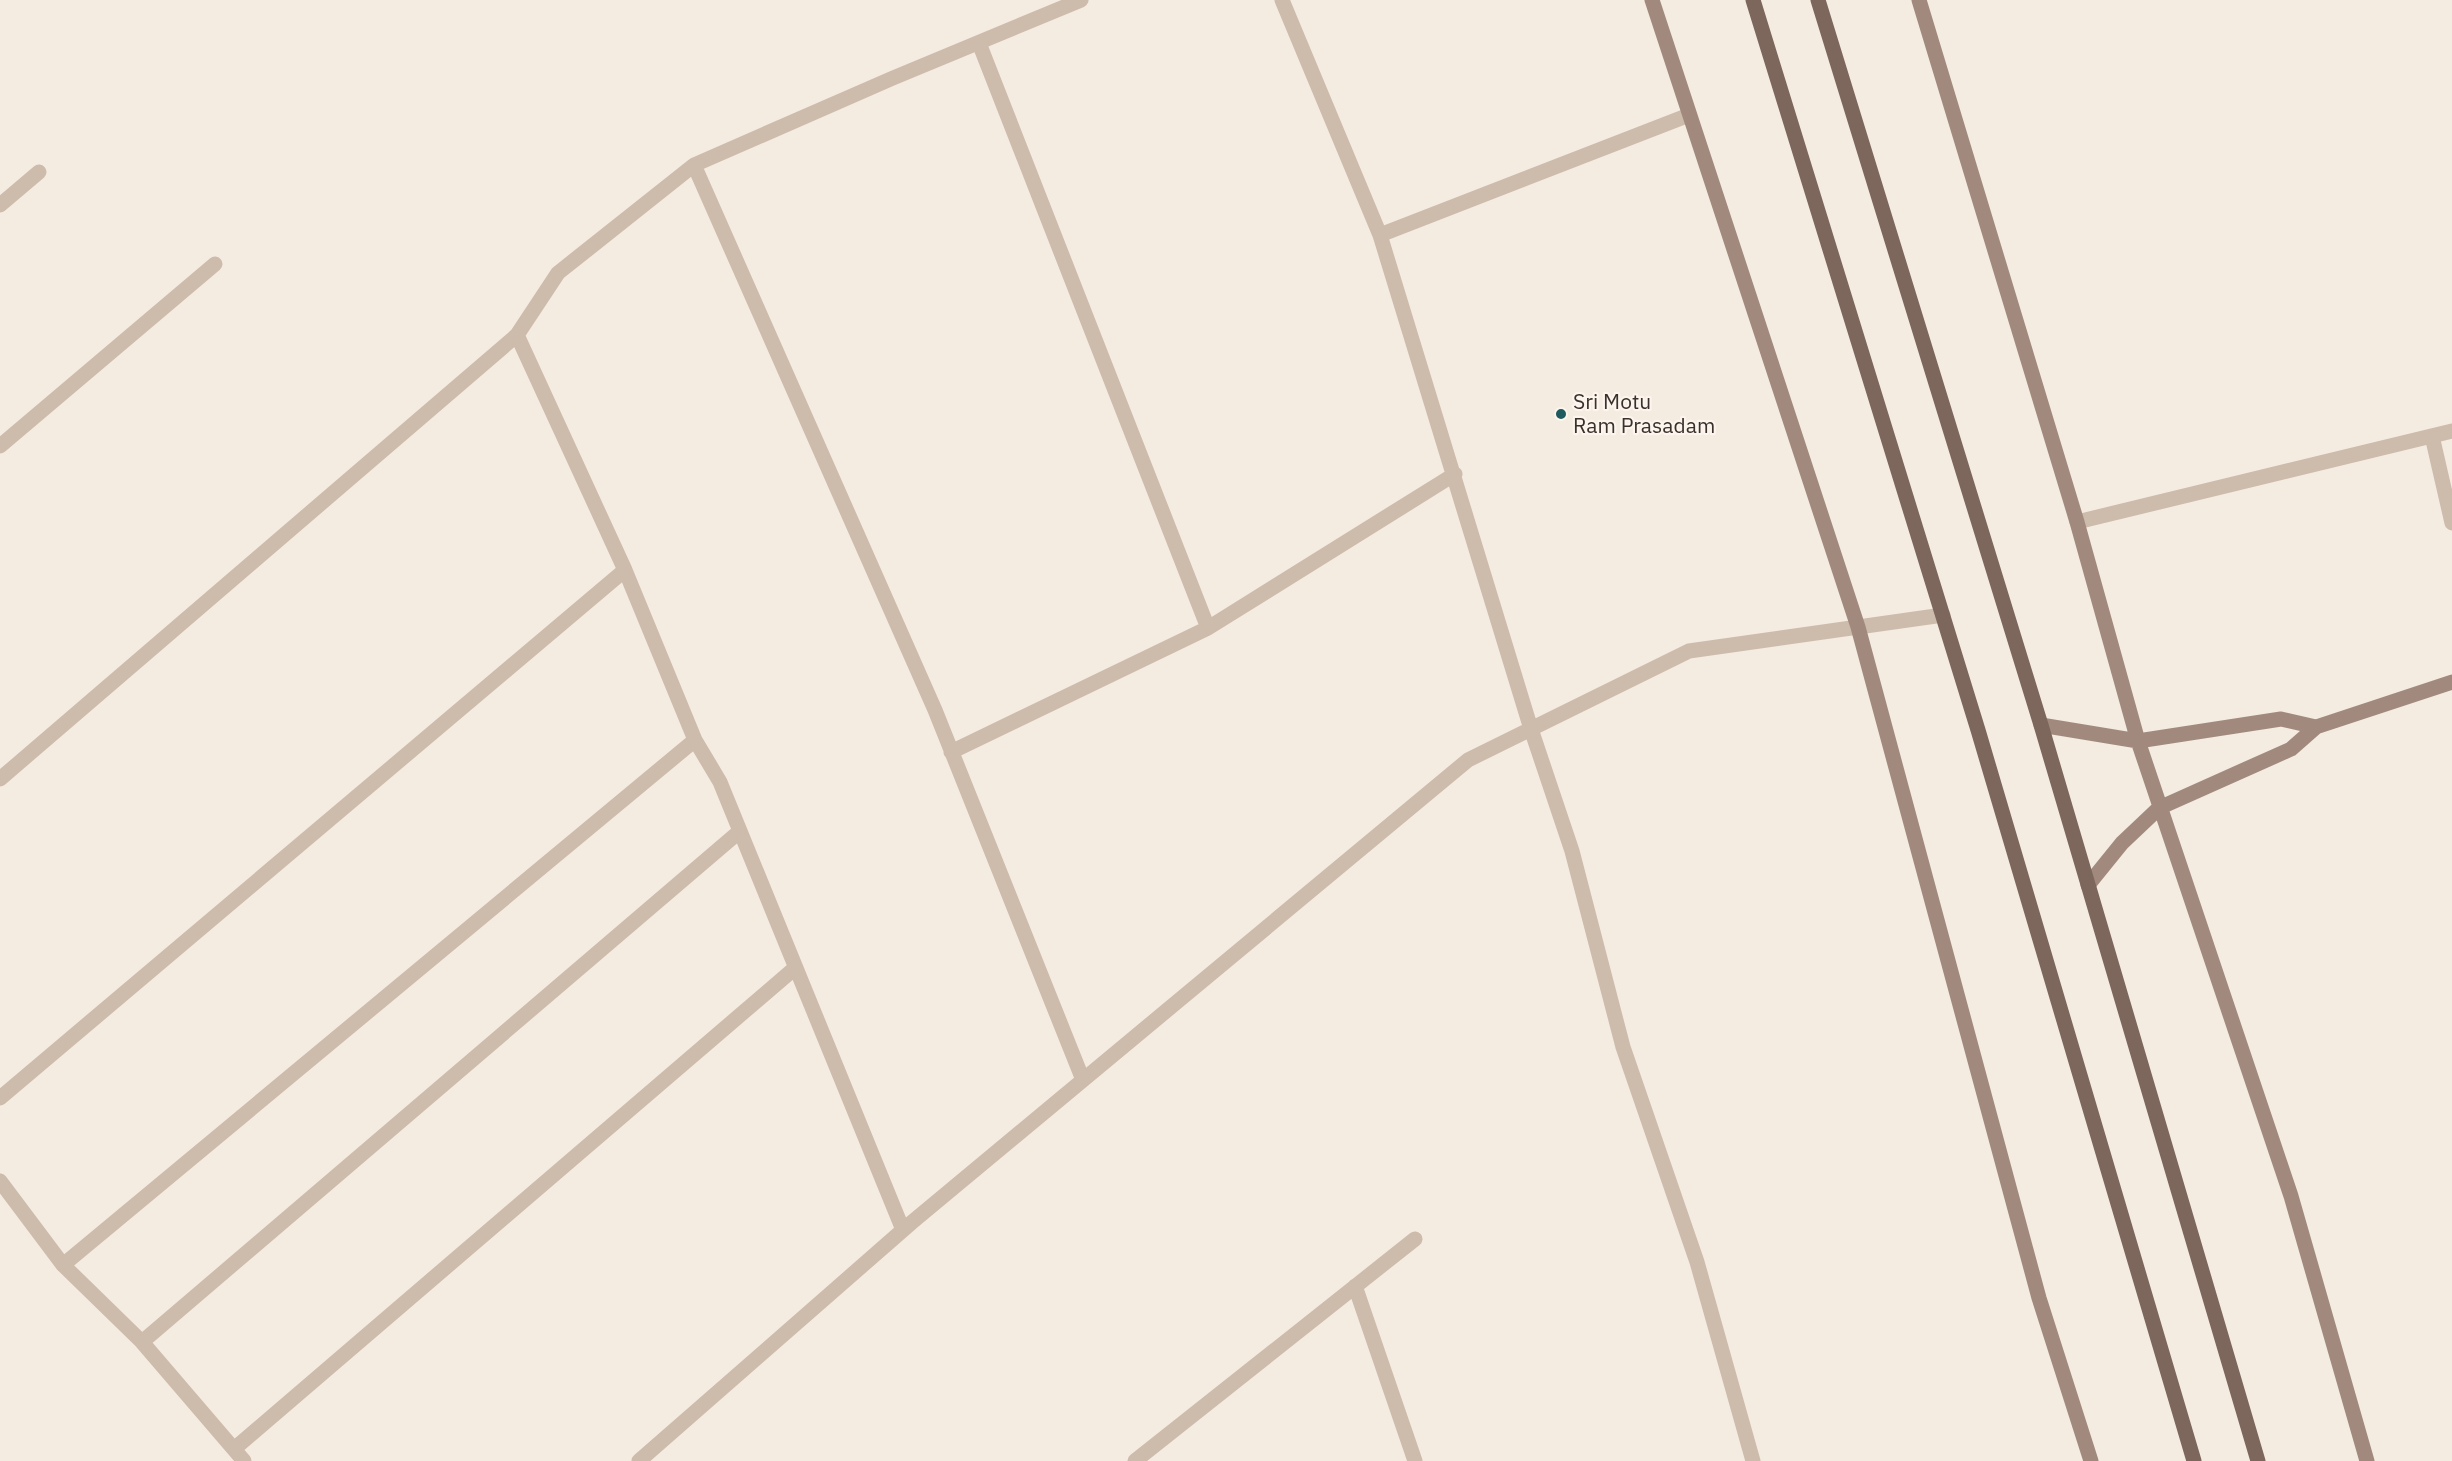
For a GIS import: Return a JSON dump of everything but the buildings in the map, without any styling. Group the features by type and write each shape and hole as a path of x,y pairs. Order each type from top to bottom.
{"main road":[{"path":"1752,0 1943,615 2194,1461"},
{"path":"1818,0 2041,725 2258,1461"}],"street":[{"path":"0,779 518,335 558,273 694,165 893,78 1081,0"},
{"path":"1282,0 1380,235 1455,474 1531,729 1572,851 1623,1047 1697,1262 1753,1461"},
{"path":"1652,0 1858,627 2039,1298 2091,1461"},
{"path":"1919,0 2077,522 2138,741 2291,1196 2367,1461"},
{"path":"979,43 1208,628"},
{"path":"1380,235 1689,115"},
{"path":"694,165 951,752 1083,1080"},
{"path":"0,204 39,172"},
{"path":"0,446 215,264"},
{"path":"518,335 625,570 695,740 720,782 903,1230"},
{"path":"2077,522 2452,431"},
{"path":"2432,435 2452,523"},
{"path":"951,752 1208,628 1455,474"},
{"path":"0,1098 625,570"},
{"path":"639,1461 903,1230 1468,760 1689,651 1943,615"},
{"path":"2088,885 2122,843 2159,807 2291,749 2316,727 2452,682"},
{"path":"2041,725 2138,741 2281,719 2316,727"},
{"path":"63,1265 695,740"},
{"path":"142,1342 740,831"},
{"path":"0,1181 63,1265 142,1342 239,1455 795,968"},
{"path":"1135,1461 1415,1239"},
{"path":"1355,1286 1415,1461"}],"place":[{"name":"Sri Motu Ram Prasadam","path":"1561,414"}]}
